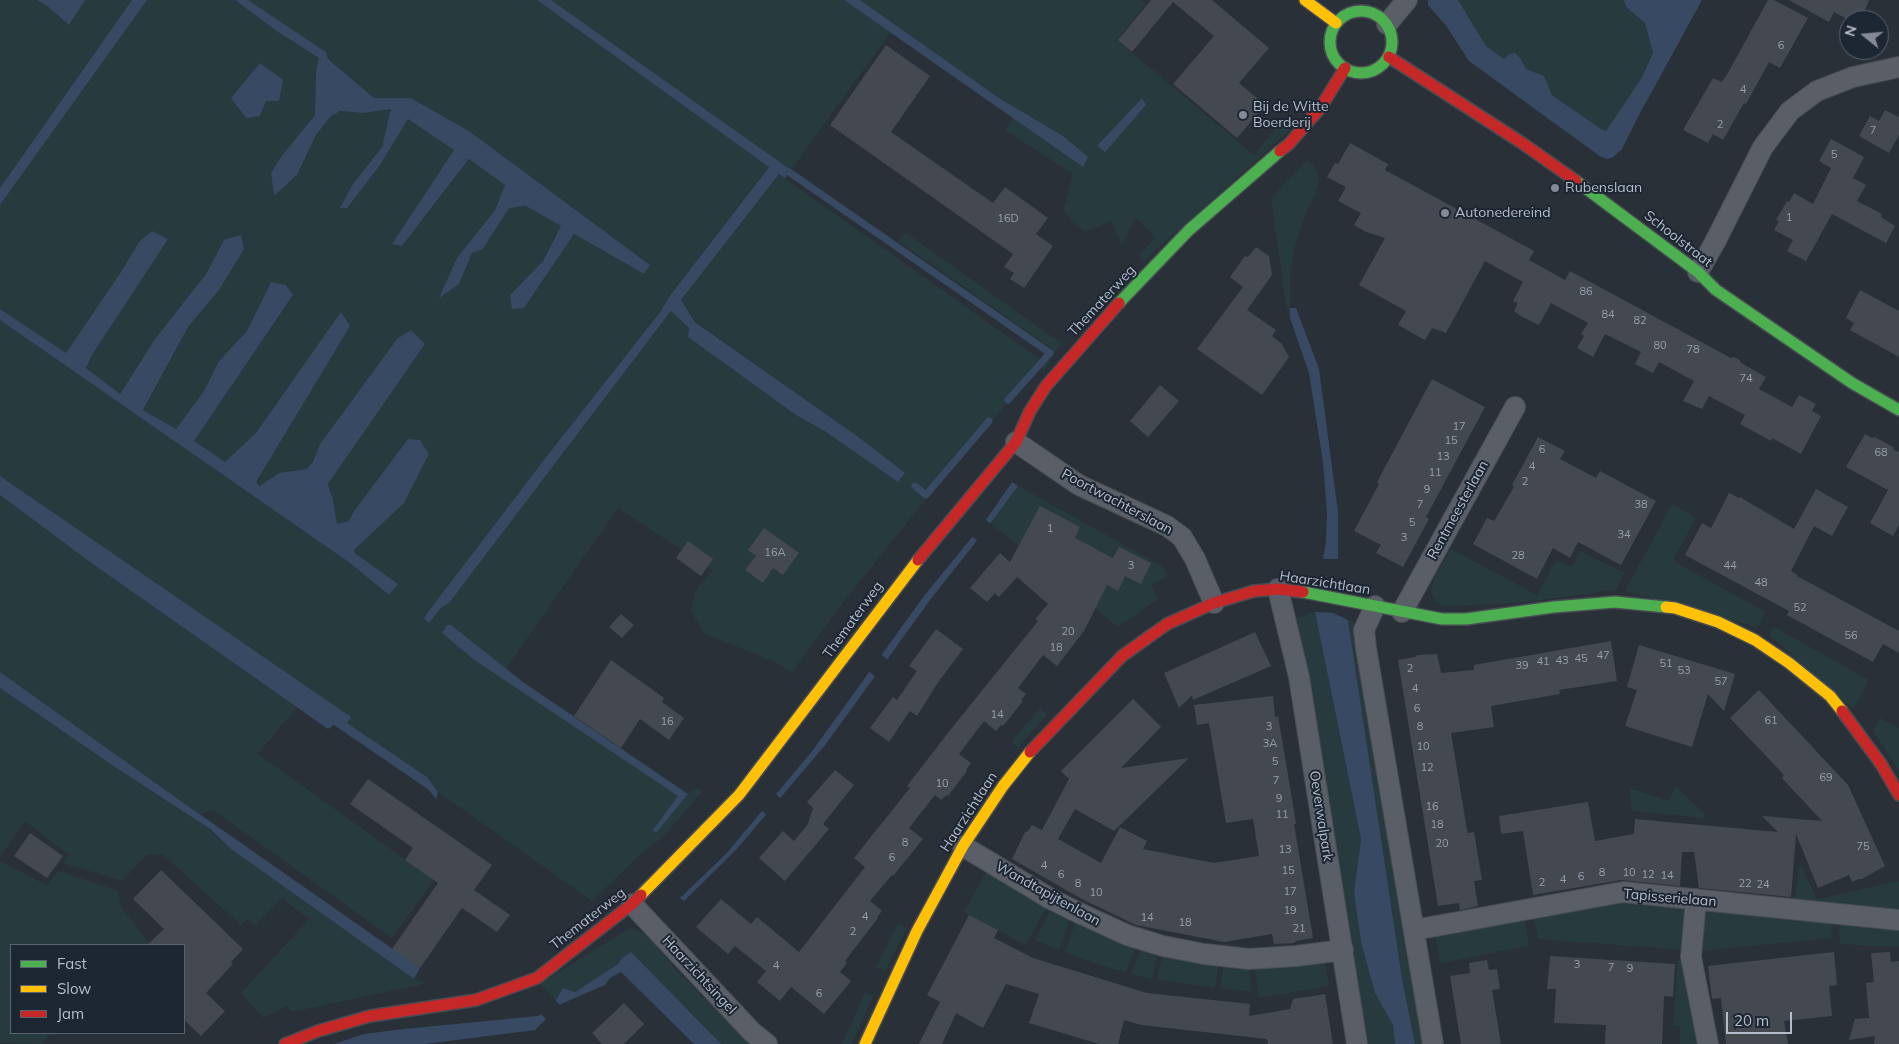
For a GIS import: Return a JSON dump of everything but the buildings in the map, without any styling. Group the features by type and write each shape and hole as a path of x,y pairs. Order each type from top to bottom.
{"street":[{"path":"1305,0 1336,23"},
{"path":"1386,24 1407,0"},
{"path":"1352,12 1371,12 1380,17 1386,24 1391,34 1392,46 1389,57 1382,65 1369,72 1354,72 1345,68 1337,61 1331,47 1332,32 1336,23 1344,16 1352,12"},
{"name":"Schoolstraat","path":"1389,57 1522,143 1615,209 1698,272 1716,290 1774,331 1852,383 1899,410"},
{"path":"1698,272 1763,147 1790,111 1817,91 1853,77 1899,67"},
{"name":"Thematerweg","path":"285,1044 318,1031 370,1016 476,1000 537,978 632,904 739,795 899,583 1016,442 1030,411 1046,386 1105,318 1189,230 1289,144 1321,107 1345,68"},
{"name":"Rentmeesterlaan","path":"1402,612 1515,407"},
{"name":"Poortwachterslaan","path":"1016,442 1079,485 1167,526 1182,537 1195,559 1214,603"},
{"name":"Haarzichtlaan","path":"865,1044 917,931 963,846 1003,786 1031,750 1118,659 1168,624 1214,603 1254,591 1278,589 1326,596 1442,619 1466,619 1554,607 1615,602 1675,608 1718,622 1754,640 1781,658 1830,696 1856,728 1899,795"},
{"name":"Oeverwalpark","path":"1278,589 1299,677 1357,1044"},
{"path":"1375,606 1364,630 1366,648 1434,1044"},
{"name":"Wandtapijtenlaan","path":"963,846 1049,898 1075,911 1127,935 1163,946 1204,954 1249,958 1296,956 1343,950"},
{"name":"Tapisserielaan","path":"1414,930 1623,892 1899,920"},
{"path":"1696,899 1691,957 1708,1044"},
{"name":"Haarzichtsingel","path":"632,904 752,1032 767,1044"}],"green space":[{"path":"0,0 37,0 46,5 69,25 85,0 132,0 0,188"},
{"path":"147,0 235,0 278,32 319,58 316,71 315,115 281,157 271,173 274,196 297,175 316,135 330,117 340,111 363,113 392,109 382,147 353,184 341,208 380,165 408,119 455,149 392,244 402,246 470,159 505,185 495,210 457,258 459,284 472,253 483,249 509,208 526,206 561,226 543,261 510,295 524,308 574,234 644,274 650,265 469,131 411,98 374,98 328,59 326,52 248,0 537,0 769,166 669,297 661,311 547,456 428,613 435,617 672,310 689,328 688,337 796,415 826,432 898,482 857,436 695,321 681,300 779,174 1041,360 1051,348 898,241 906,233 1061,343 1044,371 1039,367 943,478 842,604 792,672 775,662 705,634 691,610 695,592 712,570 618,508 505,670 451,625 447,625 442,633 473,659 679,796 656,832 688,794 696,788 703,791 662,838 643,852 592,901 438,792 427,777 347,723 350,717 0,476 0,320 350,563 389,595 354,550 404,503 429,454 420,440 408,439 354,511 349,521 337,524 328,484 425,344 397,339 320,444 313,462 306,469 279,473 261,486 256,482 256,433 226,463 193,441 293,296 271,282 247,331 219,361 204,391 176,429 143,411 188,327 219,290 224,240 206,274 155,339 120,394 86,368 139,242 121,272 65,354 0,309 0,205"},
{"path":"551,0 844,0 891,32 791,170"},
{"path":"860,0 1141,0 1146,4 1117,40 1254,155 1283,119 1290,130 1144,261 1139,256 1155,237 1135,218 1122,245 1111,221 1085,232 1063,212 1073,174 1005,130 1014,118 1083,167 1088,157 1063,136 999,98","holes":["1141,99 1146,105 1105,151 1097,147"]},
{"path":"1458,0 1624,0 1626,7 1645,23 1653,53 1641,79 1606,131 1552,95 1544,76 1526,69 1520,58 1505,60 1486,46"},
{"path":"1307,160 1314,166 1318,174 1319,183 1302,223 1295,247 1290,274 1290,318 1285,298 1271,198"},
{"path":"1018,486 1162,566 1168,576 1151,585 1158,599 1118,627 1040,565 991,523"},
{"path":"0,495 90,562 297,707 258,754 434,880 392,938 213,810 200,814 0,672"},
{"path":"1672,504 1696,518 1673,561 1766,612 1757,627 1625,591"},
{"path":"1451,549 1537,595 1556,560 1572,567 1580,551 1625,573 1615,590 1520,603 1444,606 1436,602 1431,588 1435,576"},
{"path":"1315,612 1361,839 1354,893 1361,941 1375,993 1393,1025 1395,1044 1366,1044 1295,619"},
{"path":"1348,620 1355,623 1426,1044 1415,1044 1402,978"},
{"path":"1774,627 1869,680 1853,709 1769,635"},
{"path":"0,688 205,826 231,849 414,979 428,983 292,1012 287,1006 263,1018 241,993 309,919 282,898 255,925 247,919 241,925 162,854 147,855 122,881 63,863 69,855 25,821 0,857"},
{"path":"1040,708 1047,715 1018,748 1011,742"},
{"path":"1880,718 1899,728 1899,771 1873,731"},
{"path":"986,776 993,781 967,821 960,816"},
{"path":"1676,786 1704,813 1705,818 1632,811 1629,788 1669,801"},
{"path":"0,861 47,885 58,871 118,891 121,906 149,943 10,944 10,1034 51,1034 42,1042 44,1044 0,1043"},
{"path":"1800,864 1817,899 1899,881 1899,913 1794,903"},
{"path":"988,869 1048,904 1026,945 964,912"},
{"path":"1619,899 1683,907 1687,917 1685,950 1538,939 1533,912"},
{"path":"1052,907 1071,917 1059,950 1035,940"},
{"path":"1713,909 1831,920 1832,938 1698,951 1705,911"},
{"path":"1524,914 1529,946 1440,963 1435,931"},
{"path":"1076,920 1137,944 1126,972 1102,966 1065,952"},
{"path":"1839,921 1899,925 1899,947 1840,944"},
{"path":"898,924 907,928 885,971 876,967"},
{"path":"631,927 648,936 679,973 751,1044 721,1044 622,958 618,964 575,992 563,988 556,1000 540,984"},
{"path":"1142,946 1158,951 1152,979 1131,974"},
{"path":"1163,952 1219,961 1215,988 1157,979"},
{"path":"1324,959 1329,986 1259,998 1254,964"},
{"path":"1678,959 1687,959 1703,1044 1680,1044 1680,1026 1673,1026"},
{"path":"1224,962 1248,964 1252,992 1220,988"},
{"path":"865,992 873,996 852,1044 842,1044"}],"water":[{"path":"37,0 85,0 69,25 46,5"},
{"path":"132,0 147,0 0,205 0,188"},
{"path":"235,0 248,0 326,52 328,59 374,98 411,98 469,131 650,265 644,274 574,234 524,308 512,309 510,295 543,261 561,226 526,206 509,208 483,249 472,253 459,284 439,298 457,258 495,210 505,185 469,159 402,246 392,244 454,150 408,119 380,165 347,208 340,208 353,184 382,147 391,109 363,113 340,111 330,117 316,135 297,175 274,196 271,173 281,157 315,115 316,71 319,58 278,32"},
{"path":"537,0 551,0 791,170 785,178 779,174 681,300 695,322 857,436 905,473 898,482 826,432 796,415 688,337 689,328 671,311 449,603 442,607 429,623 424,619 428,612 661,311 669,297 769,167"},
{"path":"844,0 860,0 999,98 1063,136 1088,157 1083,167"},
{"path":"1428,0 1458,0 1486,46 1504,59 1509,54 1515,53 1526,69 1544,76 1552,95 1606,131 1641,79 1653,53 1645,23 1626,7 1624,0 1702,0 1622,149 1608,159 1601,157 1469,61 1447,27 1428,5"},
{"path":"260,63 283,80 279,101 266,101 260,116 246,118 231,98"},
{"path":"1142,98 1146,105 1105,152 1097,146"},
{"path":"152,231 168,239 92,355 86,368 120,394 155,339 206,274 224,240 241,235 244,249 219,290 188,327 143,410 176,429 204,391 219,361 247,331 271,282 286,285 293,295 194,441 225,462 256,433 341,312 350,326 256,482 260,486 279,473 306,469 313,462 320,444 397,339 411,330 425,344 328,484 337,524 349,521 354,511 408,439 420,440 429,454 404,503 354,550 356,554 398,584 389,595 350,563 0,320 0,309 66,353 139,242"},
{"path":"1290,308 1296,308 1319,369 1338,512 1338,559 1323,559 1326,543 1327,513 1323,462 1309,373 1290,318"},
{"path":"0,476 351,717 347,723 427,777 438,792 436,799 429,790 334,725 328,729 90,562 0,495"},
{"path":"1012,482 1018,486 930,600 826,744 736,850 684,901 680,898 726,854 813,750 924,596 986,520"},
{"path":"1315,612 1333,613 1348,620 1402,978 1415,1044 1395,1044 1393,1025 1375,993 1361,942 1354,893 1361,839"},
{"path":"447,625 451,625 523,682 688,794 656,833 653,830 678,796 473,659 442,633"},
{"path":"0,672 420,968 414,979 231,849 210,829 0,688"},
{"path":"631,952 721,1044 694,1044 621,972 610,978 605,985 561,1004 535,1030 425,1044 334,1044 364,1034 538,1016 556,1000 563,988 575,992 618,964 622,958"}],"pier":[{"path":"984,518 992,525 979,542 970,535"},
{"path":"879,653 888,660 876,677 867,670"},
{"path":"774,792 782,800 768,816 760,809"},
{"path":"554,999 562,1007 548,1021 539,1012"}],"waterway":[{"path":"789,172 1050,353 1008,400"},
{"path":"915,486 926,495 989,421"}],"traffic: fast":[{"path":"1361,11 1378,16 1383,20 1387,25 1392,42 1387,59 1383,64 1378,68 1361,73 1344,68 1339,64 1335,59 1330,42 1335,25 1339,20 1344,16 1361,11"},
{"path":"1119,303 1189,230 1280,151"},
{"path":"1576,181 1698,272 1716,290 1852,383 1899,410"},
{"path":"1303,592 1442,619 1466,619 1554,607 1615,602 1666,607"}],"traffic: slow":[{"path":"1305,0 1336,23"},
{"path":"641,895 739,795 918,560"},
{"path":"1666,607 1675,608 1718,622 1755,640 1789,663 1830,696 1842,711"},
{"path":"865,1044 917,931 963,846 1003,786 1030,752"}],"traffic: jam":[{"path":"1389,57 1522,143 1576,181"},
{"path":"1280,151 1289,144 1321,107 1345,68"},
{"path":"918,560 1016,442 1030,411 1046,386 1119,303"},
{"path":"1030,752 1122,656 1167,624 1214,603 1254,591 1278,589 1303,592"},
{"path":"1842,711 1881,764 1899,795"},
{"path":"285,1044 318,1031 370,1016 476,1000 537,978 641,895"}],"place":[{"name":"Bij de Witte Boerderij","path":"1243,115"},
{"name":"Rubenslaan","path":"1555,188"},
{"name":"Autonedereind","path":"1445,213"}]}
